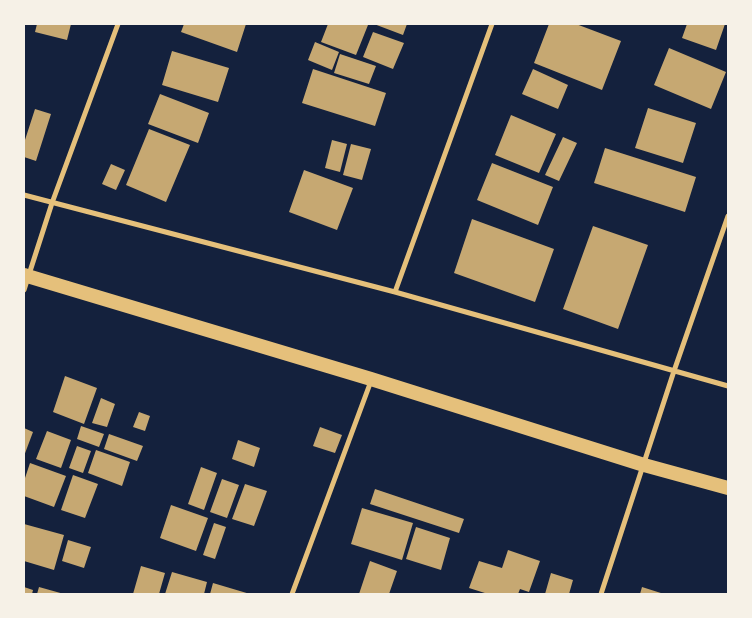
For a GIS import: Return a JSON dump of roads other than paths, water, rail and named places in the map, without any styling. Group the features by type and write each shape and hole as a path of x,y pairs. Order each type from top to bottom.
{"highway":[{"path":"24,275 371,379 644,465 728,488"}],"street":[{"path":"24,290 52,203 118,24"},
{"path":"396,292 492,24"},
{"path":"24,195 396,292 728,386"},
{"path":"601,594 674,371 728,216"},
{"path":"292,594 371,379"}]}
